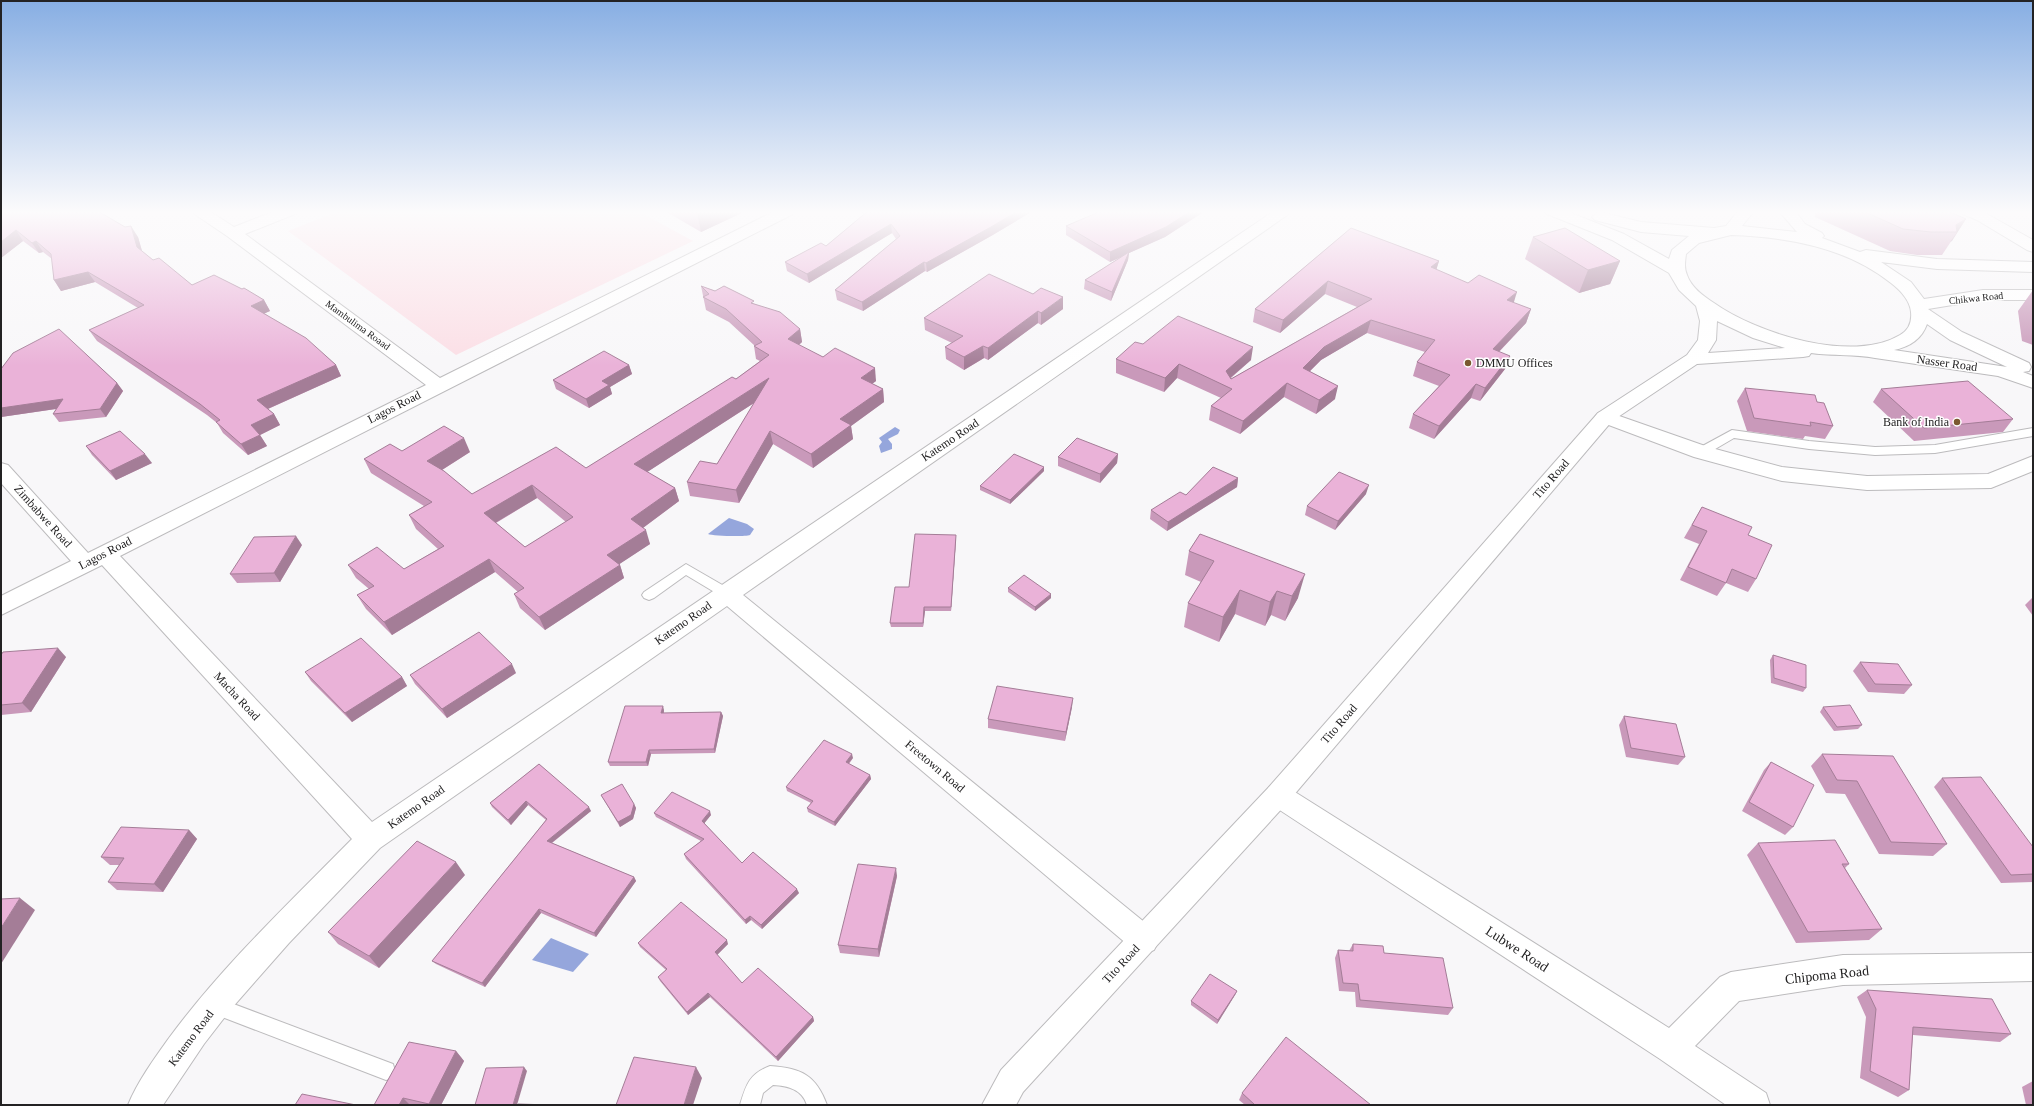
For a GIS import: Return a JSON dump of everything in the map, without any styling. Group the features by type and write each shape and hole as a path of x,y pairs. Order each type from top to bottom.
{"street":[{"name":"Mambulima Roaad","path":"273,263 438,385"},
{"name":"Lagos Road","path":"1,606 438,385 684,263"},
{"name":"Katemo Road","path":"144,1105 154,1087 194,1031 215,1006 255,959 370,839 726,593 1209,263"},
{"path":"1663,263 1676,270 1685,287 1704,305 1724,318 1776,339 1805,346 1834,350 1860,350 1895,344 1908,339 1916,331 1921,322 1920,309 1910,291 1895,277 1871,263"},
{"path":"1676,270 1677,263"},
{"path":"1926,263 2033,267"},
{"name":"Chikwa Road","path":"1920,309 1983,295 2033,296"},
{"name":"Tito Road","path":"998,1105 1012,1081 1278,795 1605,417 1693,359 1704,348 1708,342 1710,323 1704,305"},
{"name":"Nasser Road","path":"1920,309 1956,336 2009,362 2033,371"},
{"name":"Tito Road","path":"1693,359 1834,350"},
{"name":"Nasser Road","path":"1860,350 2000,371 2033,382"},
{"path":"1605,417 1701,452 1782,474 1867,483 1991,481 2033,463"},
{"name":"Zimbabwe Road","path":"1,470 95,558"},
{"name":"Macha Road","path":"95,558 370,839"},
{"name":"Freetown Road","path":"726,593 1144,940"},
{"name":"Lubwe Road","path":"1278,795 1671,1048 1754,1105"},
{"name":"Chipoma Road","path":"1671,1048 1731,987 1843,970 2033,967"}],"lane":[{"path":"1701,452 1732,434 1809,446 1875,451 1935,449 2033,432"},
{"path":"649,595 686,569 726,593"},
{"path":"215,1006 386,1071"},
{"path":"750,1105 756,1087 770,1075 790,1076 810,1088 817,1105"}],"shaded area":[{"path":"331,263 648,263 456,355"}],"water":[{"path":"895,427 900,430 898,434 888,439 892,444 892,449 881,453 879,446 882,442 879,438"},
{"path":"729,518 747,524 754,529 750,535 747,536 722,536 708,534"},
{"path":"551,938 589,954 573,972 532,960"}],"building":[{"path":"52,263 165,263 192,285 214,275 242,289 244,288 264,300 251,306 306,338 336,365 257,400 274,414 251,425 260,435 241,444 216,422 220,420 200,404 89,330 144,305 88,272 54,280"},
{"path":"786,263 826,263 807,274"},
{"path":"868,263 923,263 862,302 835,290"},
{"path":"1112,263 1124,263 1112,292 1085,280"},
{"path":"1310,263 1437,263 1431,267 1468,283 1479,275 1517,292 1507,300 1531,309 1493,349 1510,356 1485,388 1476,384 1439,426 1413,414 1450,375 1417,362 1435,340 1371,320 1324,347 1303,368 1338,386 1319,400 1287,383 1243,421 1211,406 1232,389 1179,364 1165,378 1116,359 1135,342 1143,344 1178,316 1253,347 1226,371 1231,379 1372,299 1328,281 1283,320 1255,309"},
{"path":"1576,263 1614,263 1588,270"},
{"path":"989,274 1033,294 1041,288 1063,297 1041,313 1038,311 988,348 983,346 964,357 945,347 963,336 924,318"},
{"path":"701,286 715,291 724,286 754,301 751,303 780,312 800,329 788,339 823,357 835,348 875,368 861,378 883,389 840,419 851,425 811,454 770,431 736,490 687,482 700,461 717,464 769,378 634,464 675,488 631,519 646,530 607,555 620,565 539,617 514,594 524,588 489,559 384,622 357,595 374,586 348,565 377,547 404,569 444,546 409,515 432,502 364,459 390,444 402,451 444,426 464,438 427,461 444,471 472,494 556,447 586,468 732,377 736,379 769,355 754,346 762,342 726,309 703,297 709,294","holes":["532,485 573,517 525,547 484,513"]},
{"path":"59,329 117,383 100,409 53,414 63,399 1,408 1,369 13,353"},
{"path":"604,351 629,365 602,381 609,385 586,399 553,380"},
{"path":"1968,381 2013,419 1924,428 1881,389"},
{"path":"1745,388 1815,395 1817,402 1824,403 1833,426 1810,422 1811,426 1754,418"},
{"path":"120,431 145,454 110,471 86,446"},
{"path":"1077,438 1118,454 1100,474 1058,457"},
{"path":"1014,454 1044,467 1010,500 980,486"},
{"path":"1213,467 1238,478 1168,522 1151,510 1180,492 1186,495"},
{"path":"1339,472 1369,485 1338,521 1307,506"},
{"path":"1702,507 1752,527 1748,535 1772,545 1756,579 1732,569 1726,583 1688,567 1707,531 1692,525"},
{"path":"915,534 956,535 951,607 924,607 923,623 890,623 895,587 909,587"},
{"path":"1200,534 1305,574 1292,596 1277,591 1270,602 1240,590 1223,617 1188,603 1214,561 1189,551"},
{"path":"296,536 274,573 230,574 254,537"},
{"path":"1024,575 1051,594 1035,607 1008,588"},
{"path":"479,632 512,664 442,709 410,675"},
{"path":"361,638 402,677 345,713 305,672"},
{"path":"58,648 22,703 1,705 1,655 3,652"},
{"path":"1773,655 1806,665 1806,688 1774,678"},
{"path":"1860,662 1898,664 1912,685 1875,684"},
{"path":"997,686 1073,698 1066,732 988,719"},
{"path":"1850,705 1862,725 1837,727 1823,707"},
{"path":"625,706 663,706 661,713 721,712 714,749 649,750 646,762 608,762"},
{"path":"1624,716 1676,724 1685,757 1631,748"},
{"path":"824,740 852,754 846,762 870,775 834,822 807,808 813,801 786,787"},
{"path":"1822,754 1893,756 1947,844 1891,842 1857,781 1837,780"},
{"path":"1771,762 1814,785 1793,827 1749,802"},
{"path":"539,764 589,807 547,841 634,877 594,933 539,909 482,983 432,961 547,819 526,801 508,820 490,803"},
{"path":"1981,777 2033,847 2033,874 2011,875 1942,778"},
{"path":"622,784 634,804 631,815 618,822 601,795"},
{"path":"672,792 710,811 702,821 742,863 753,852 797,889 761,925 750,916 745,920 684,854 704,839 654,813"},
{"path":"121,827 189,830 154,884 108,882 124,858 101,857"},
{"path":"1835,840 1849,864 1842,864 1882,929 1808,932 1758,843"},
{"path":"417,841 456,862 369,956 328,932"},
{"path":"858,864 896,868 878,949 838,945"},
{"path":"20,898 1,928 1,899"},
{"path":"681,902 727,940 715,952 742,983 758,968 813,1017 776,1057 708,993 687,1012 658,977 667,969 638,943"},
{"path":"1353,944 1383,946 1384,953 1443,958 1453,1008 1360,1000 1358,984 1343,983 1338,950 1353,951"},
{"path":"1210,974 1237,991 1218,1020 1191,1001"},
{"path":"1867,990 1992,999 2011,1034 1913,1027 1909,1090 1870,1071 1876,1009"},
{"path":"1286,1037 1371,1105 1255,1105 1242,1093"},
{"path":"409,1042 456,1051 429,1104 403,1098 399,1105 374,1105"},
{"path":"634,1057 696,1067 684,1105 616,1105"},
{"path":"524,1067 513,1105 475,1105 486,1068"},
{"path":"302,1094 356,1105 295,1105"},
{"path":"518,1104 550,1105 518,1105"}],"place":[{"name":"DMMU Offices","path":"1468,363"},
{"name":"Bank of India","path":"1957,422"}]}
